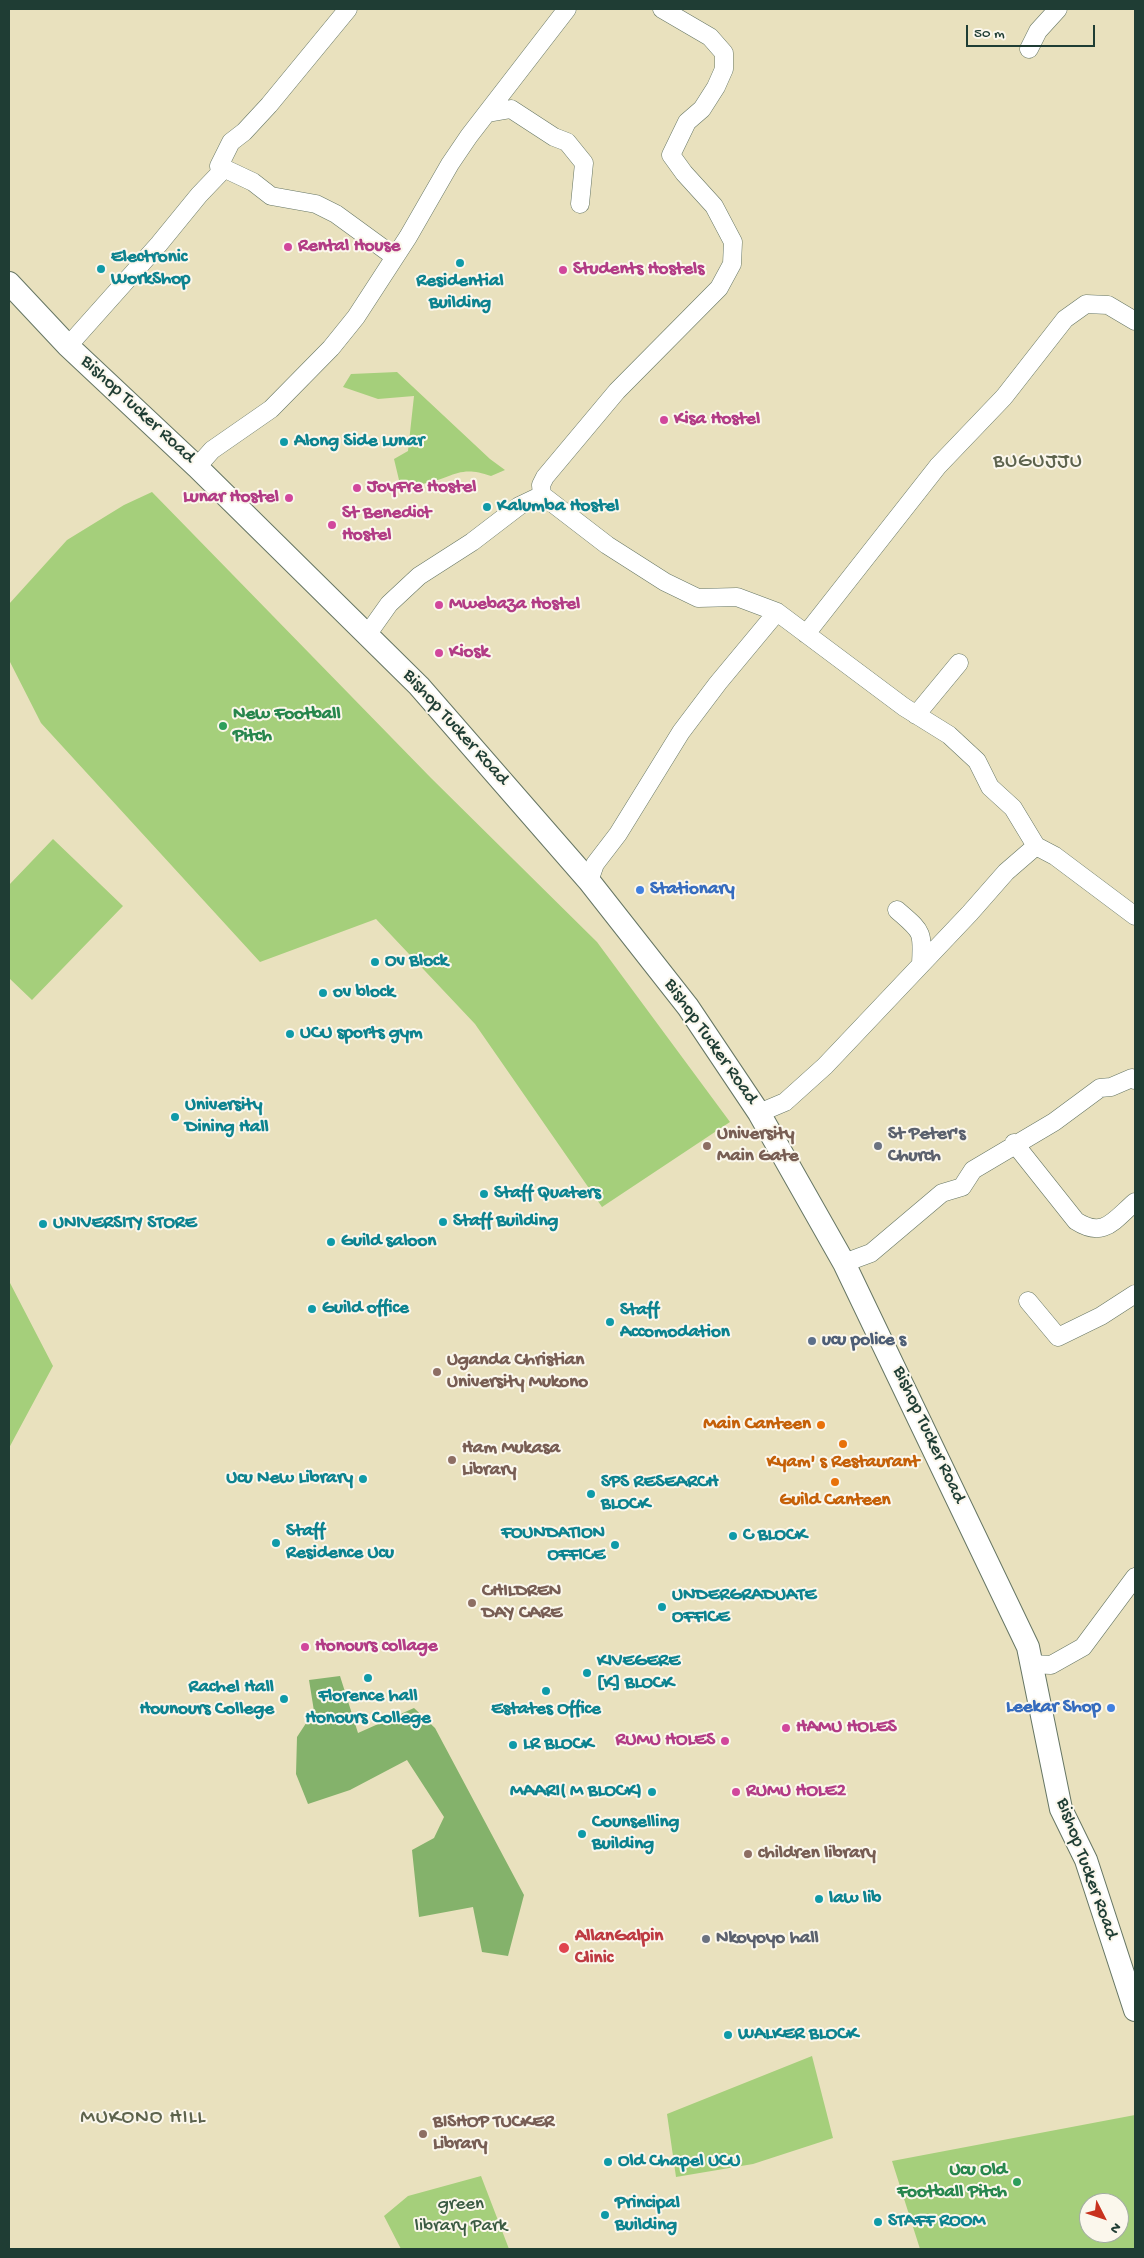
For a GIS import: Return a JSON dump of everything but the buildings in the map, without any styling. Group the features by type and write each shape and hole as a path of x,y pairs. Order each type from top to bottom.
{"main road":[{"name":"Bishop Tucker Road","path":"9,283 68,346 198,467 419,686 589,881 688,1006 759,1113 844,1263 1028,1647 1061,1810 1086,1860 1135,2010"}],"street":[{"path":"68,346 220,173 219,166 231,142 244,132 269,105 348,9"},
{"path":"198,467 212,450 271,409 308,372 356,317 450,164 567,9"},
{"path":"662,9 710,37 724,53 724,69 716,87 702,109 687,122 672,155 684,173 714,206 733,242 732,264 719,288 687,323 617,391 545,477 540,486 542,495 608,545 665,582 698,598 737,596 777,612 916,715 949,735 977,761 990,787 1013,808 1036,846 1055,856 1135,916"},
{"path":"1029,49 1038,31 1058,9"},
{"path":"488,113 511,109 554,137 567,142 584,163 580,204"},
{"path":"219,166 253,182 271,196 316,204 336,214 395,256"},
{"path":"806,634 938,466 1004,397 1065,319 1086,304 1108,305 1135,321"},
{"path":"368,634 389,604 404,588 472,542 519,506 542,495"},
{"path":"589,881 595,864 618,834 681,732 718,683 777,612"},
{"path":"916,715 959,663"},
{"path":"759,1113 785,1102 825,1066 970,913 1006,872 1036,846"},
{"path":"897,910 920,930 922,942 921,964"},
{"path":"844,1263 870,1253 942,1193 962,1187 973,1170 1014,1143 1054,1122 1100,1088 1111,1087 1132,1078 1135,1080"},
{"path":"1014,1143 1076,1221 1087,1228 1103,1229 1135,1202"},
{"path":"1028,1301 1058,1336 1101,1316 1135,1294"},
{"path":"1030,1664 1050,1665 1083,1646 1135,1577"}],"green space":[{"path":"397,372 490,459 505,470 491,476 471,471 463,472 420,484 399,480 394,459 408,451 414,396 378,399 343,387 351,374"},
{"path":"152,492 431,778 597,942 730,1122 602,1207 475,1024 376,919 260,962 41,723 9,660 9,604 67,540 124,505"},
{"path":"53,839 123,906 32,1000 9,978 9,885"},
{"path":"9,1281 53,1366 9,1448"},
{"path":"340,1676 358,1733 414,1708 435,1728 524,1895 508,1956 482,1952 473,1907 419,1917 412,1850 434,1838 444,1817 407,1760 350,1790 308,1804 296,1774 297,1737 314,1711 309,1680"},
{"path":"812,2056 833,2138 753,2164 676,2177 667,2114"},
{"name":"Ucu Old Football Pitch","path":"1135,2115 1135,2249 920,2249 892,2161"},
{"name":"green library Park","path":"481,2176 509,2249 401,2249 384,2216 408,2196"}],"place":[{"name":"Rental House","path":"288,247"},
{"name":"Residential Building","path":"460,263"},
{"name":"Electronic WorkShop","path":"101,269"},
{"name":"Students Hostels","path":"563,270"},
{"name":"Kisa Hostel","path":"664,420"},
{"name":"Along Side Lunar","path":"284,442"},
{"name":"JoyFre Hostel","path":"357,488"},
{"name":"Lunar Hostel","path":"289,498"},
{"name":"Kalumba Hostel","path":"487,507"},
{"name":"St Benedict Hostel","path":"332,525"},
{"name":"Mwebaza Hostel","path":"439,605"},
{"name":"Kiosk","path":"439,653"},
{"name":"New Football Pitch","path":"223,726"},
{"name":"Stationary","path":"640,890"},
{"name":"Ov Block","path":"375,962"},
{"name":"ov block","path":"323,993"},
{"name":"UCU sports gym","path":"290,1034"},
{"name":"University Dining Hall","path":"175,1117"},
{"name":"University Main Gate","path":"707,1146"},
{"name":"St Peter's Church","path":"878,1146"},
{"name":"Staff Quaters","path":"484,1194"},
{"name":"Staff Building","path":"443,1222"},
{"name":"UNIVERSITY STORE","path":"43,1224"},
{"name":"Guild saloon","path":"331,1242"},
{"name":"Guild office","path":"312,1309"},
{"name":"Staff Accomodation","path":"610,1322"},
{"name":"ucu police s","path":"812,1341"},
{"name":"Uganda Christian University Mukono","path":"437,1372"},
{"name":"Main Canteen","path":"821,1425"},
{"name":"Kyam' s Restaurant","path":"843,1444"},
{"name":"Ham Mukasa Library","path":"452,1460"},
{"name":"Ucu New Library","path":"363,1479"},
{"name":"Guild Canteen","path":"835,1482"},
{"name":"SPS RESEARCH BLOCK","path":"591,1494"},
{"name":"C BLOCK","path":"733,1536"},
{"name":"Staff Residence Ucu","path":"276,1543"},
{"name":"FOUNDATION OFFICE","path":"615,1545"},
{"name":"CHILDREN DAY CARE","path":"472,1603"},
{"name":"UNDERGRADUATE OFFICE","path":"662,1607"},
{"name":"Honours collage","path":"305,1647"},
{"name":"KIVEGERE [K] BLOCK","path":"587,1673"},
{"name":"Florence hall Honours College","path":"368,1678"},
{"name":"Estates Office","path":"546,1691"},
{"name":"Rachel Hall Hounours College","path":"284,1699"},
{"name":"Leekar Shop","path":"1111,1708"},
{"name":"HAMU HOLES","path":"786,1728"},
{"name":"RUMU HOLES","path":"725,1741"},
{"name":"LR BLOCK","path":"513,1745"},
{"name":"MAARI( M BLOCK)","path":"652,1792"},
{"name":"RUMU HOLE2","path":"736,1792"},
{"name":"Counselling Building","path":"582,1834"},
{"name":"children library","path":"748,1854"},
{"name":"law lib","path":"819,1899"},
{"name":"Nkoyoyo hall","path":"706,1939"},
{"name":"AllanGalpin Clinic","path":"564,1948"},
{"name":"WALKER BLOCK","path":"728,2035"},
{"name":"BISHOP TUCKER Library","path":"423,2134"},
{"name":"Old Chapel UCU","path":"608,2162"},
{"name":"Ucu Old Football Pitch","path":"1017,2182"},
{"name":"Principal Building","path":"605,2215"},
{"name":"STAFF ROOM","path":"878,2222"}],"district":[{"name":"BUGUJJU","path":"1038,463"},
{"name":"MUKONO HILL","path":"143,2119"}]}
